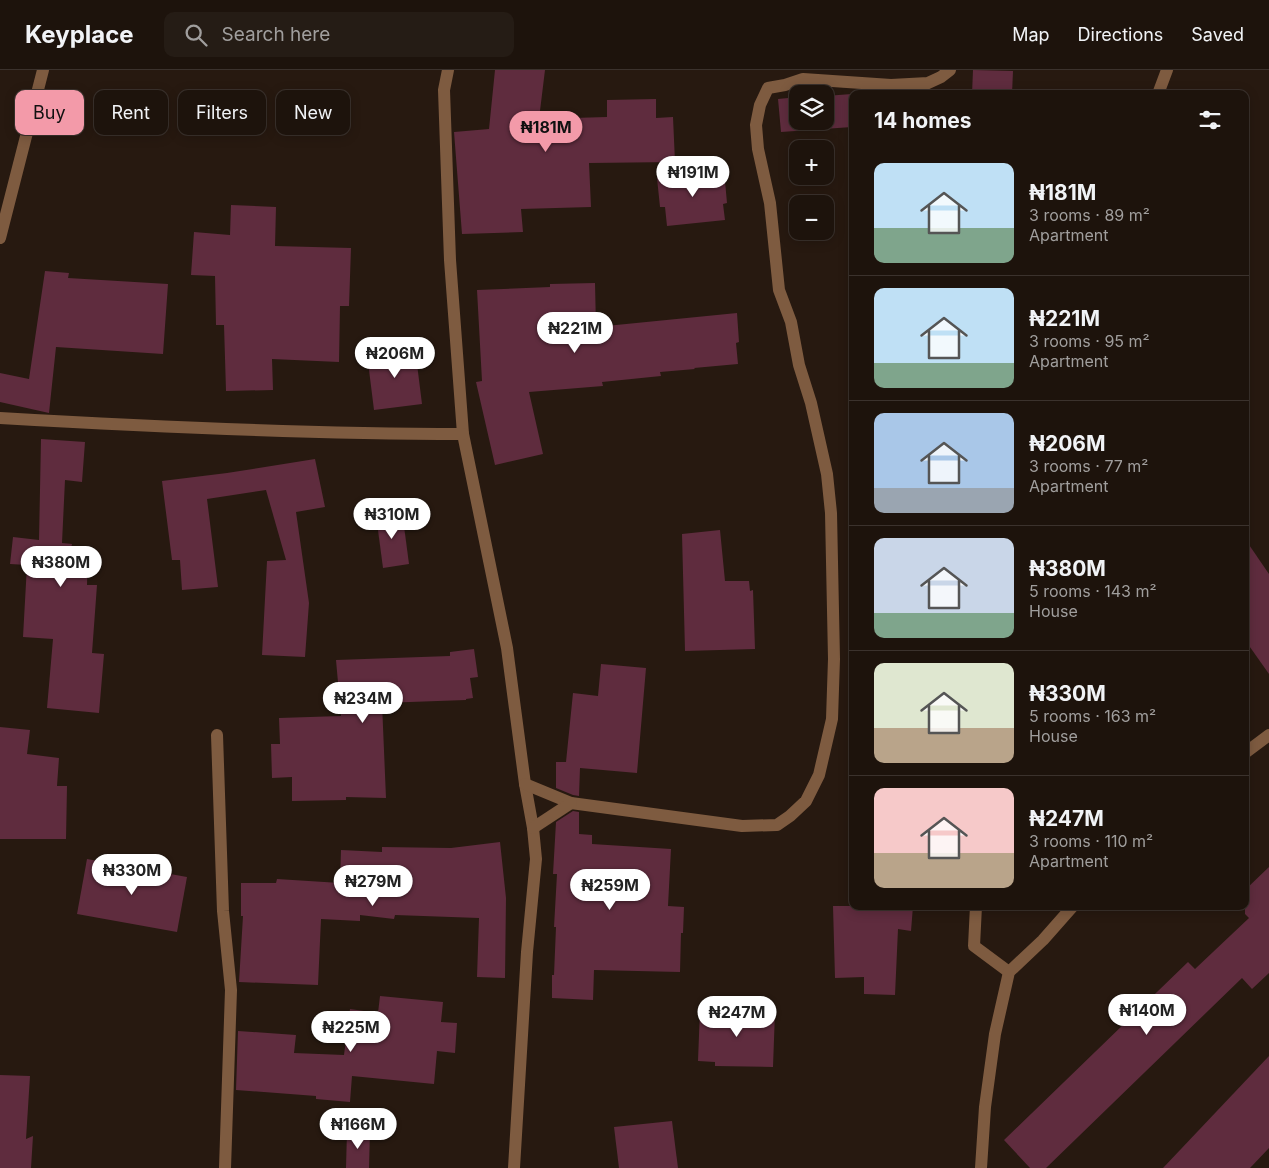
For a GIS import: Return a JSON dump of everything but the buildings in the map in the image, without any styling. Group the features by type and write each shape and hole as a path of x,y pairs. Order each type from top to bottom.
{"street":[{"path":"0,238 43,70"},
{"path":"448,70 444,90 450,260 464,434 507,648 536,859 527,952 514,1168"},
{"path":"525,784 571,804 742,826 777,825 806,801 819,775 832,720 834,659 831,513 827,474 811,403 799,365 791,322 780,290 770,203 758,149 756,125 760,105 768,88 803,79 928,84 950,70"},
{"path":"1160,90 1167,70"},
{"path":"0,418 218,430 275,430 350,434 464,434"},
{"path":"217,735 223,911 231,990 225,1168"},
{"path":"1249,751 1269,735"},
{"path":"533,828 571,804"},
{"path":"976,910 974,946 1009,972"},
{"path":"981,1168 986,1098 995,1034 1009,972 1043,940 1069,910"}]}
